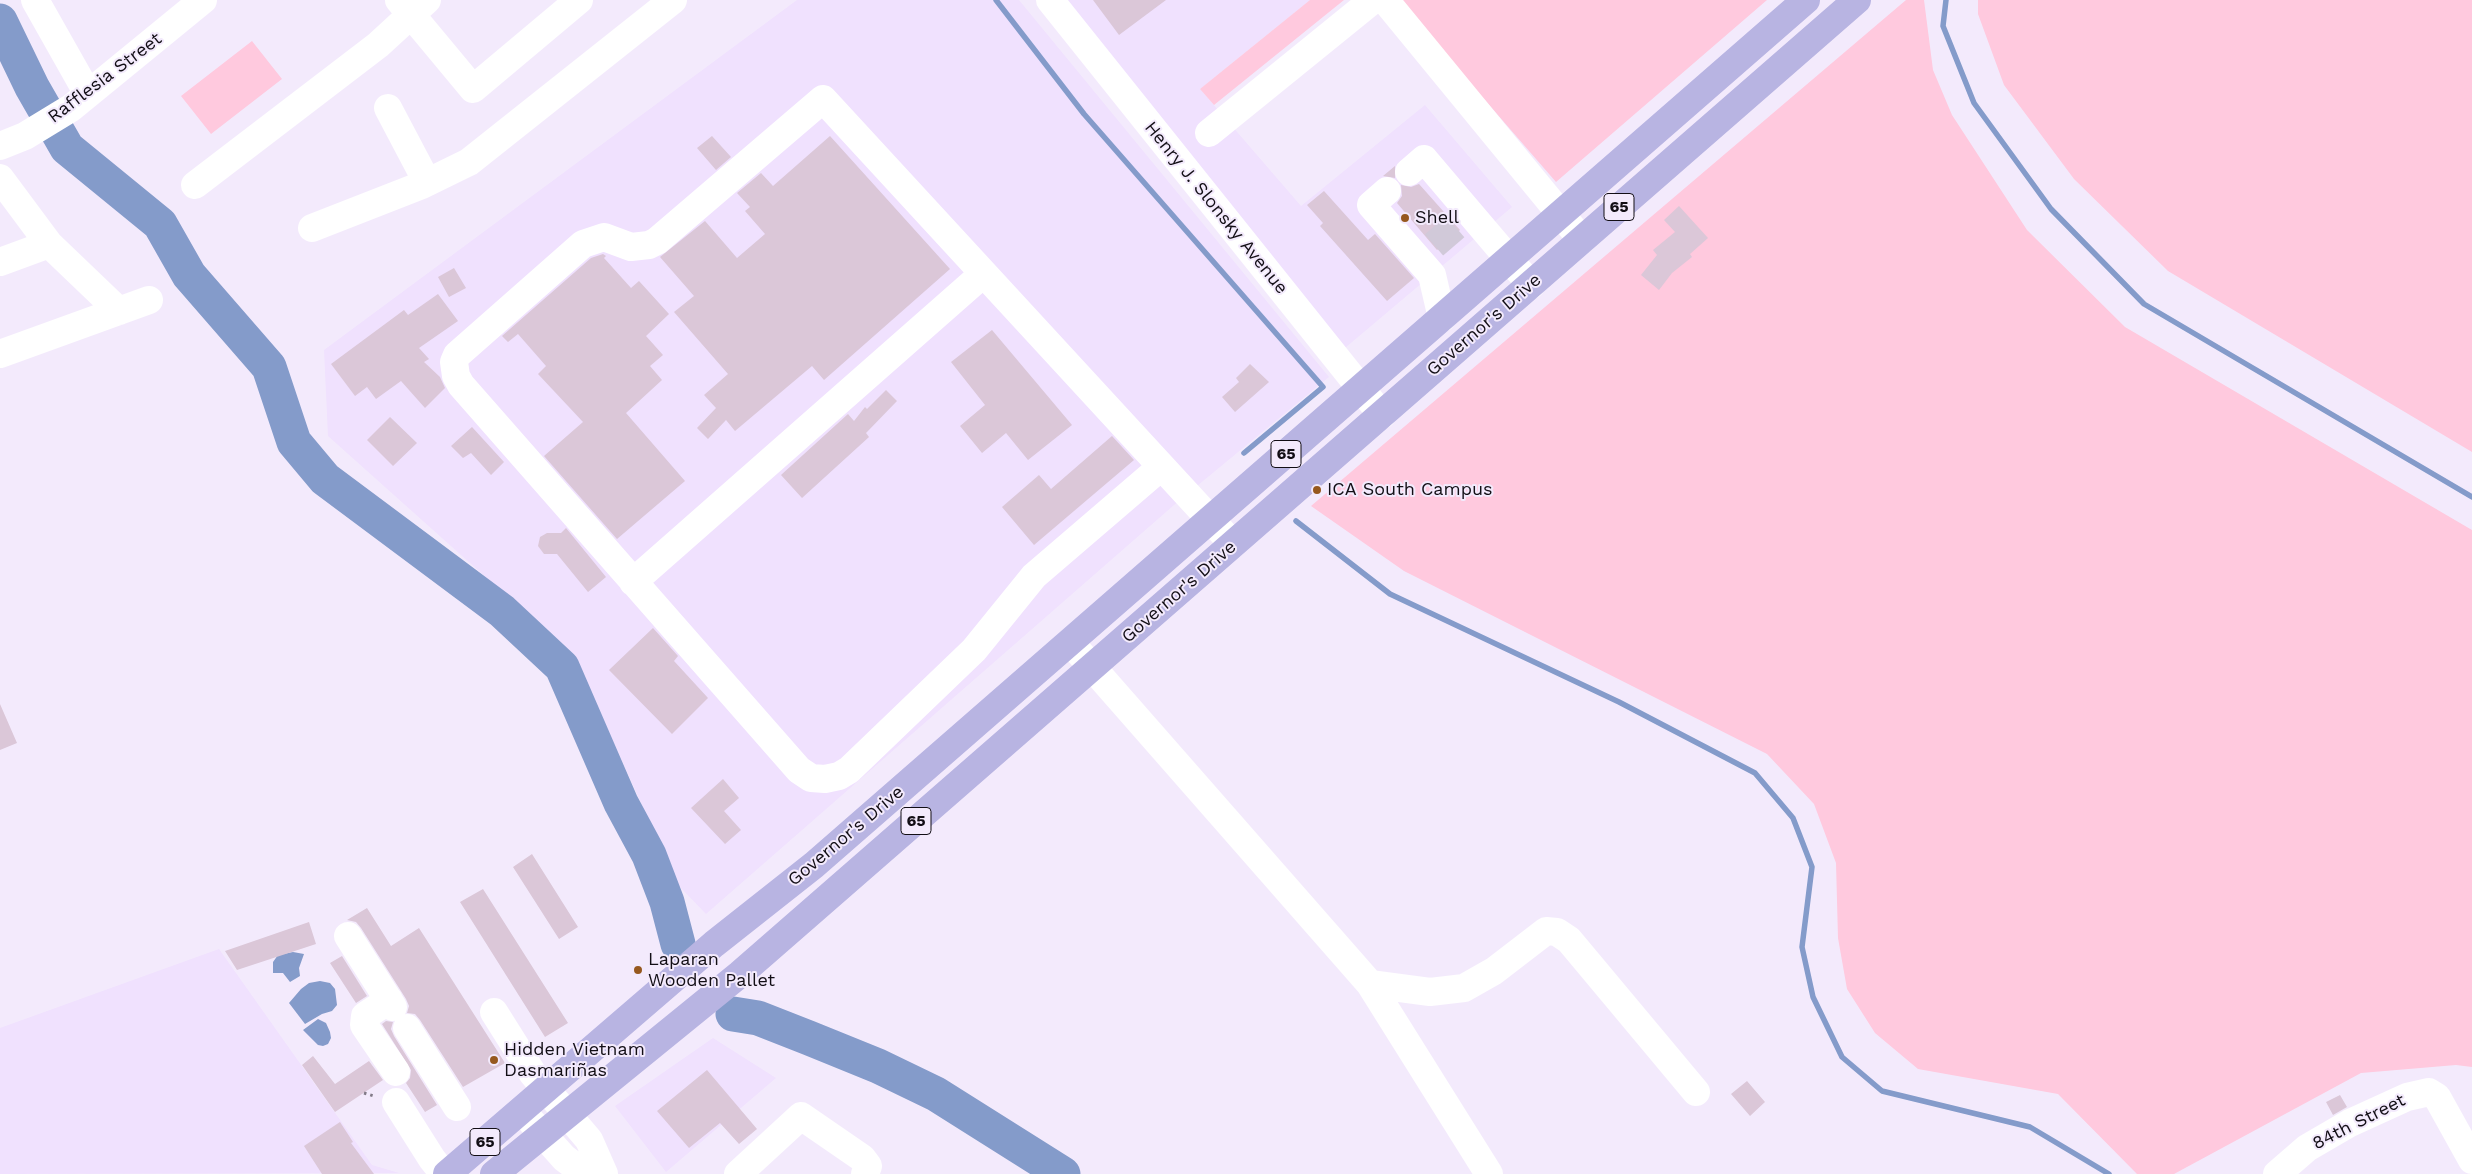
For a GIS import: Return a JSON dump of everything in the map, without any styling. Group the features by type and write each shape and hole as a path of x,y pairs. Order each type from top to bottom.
{"main road":[{"name":"Governor's Drive","path":"446,1174 547,1090 714,944 814,865 1806,0"},
{"name":"Governor's Drive","path":"494,1174 542,1133 692,1015 740,974 1857,0"}],"street":[{"path":"35,0 79,101"},
{"name":"Rafflesia Street","path":"12,141 79,101 203,0"},
{"path":"195,185 378,45 412,5 473,89 579,0"},
{"path":"312,228 427,182 469,162 673,0"},
{"name":"Henry J. Slonsky Avenue","path":"1050,0 1382,415"},
{"path":"1209,133 1373,0"},
{"path":"1385,0 1582,240"},
{"path":"1161,467 1034,576 974,650 850,770 832,777 811,778 799,770 461,385 454,369 457,355 575,250 596,238 611,239 631,248 649,245 657,241 822,98 1233,544"},
{"path":"388,108 427,182"},
{"path":"1409,172 1424,159 1463,219 1510,258 1531,284"},
{"path":"0,178 49,244 119,311"},
{"path":"1387,191 1371,205 1425,252 1442,318"},
{"path":"0,262 49,244"},
{"path":"633,582 983,274"},
{"path":"0,354 149,300"},
{"path":"1070,642 1370,984 1488,1174"},
{"path":"1370,984 1430,992 1464,988 1494,972 1546,931 1557,932 1569,940 1696,1092"},
{"path":"348,936 457,1107"},
{"path":"396,1012 365,1016 364,1025 396,1072"},
{"path":"494,1012 533,1074 589,1140 604,1174"},
{"name":"84th Street","path":"2276,1174 2307,1148 2350,1123 2406,1096 2429,1092 2438,1097 2472,1160"},
{"path":"396,1102 432,1160 446,1174"},
{"path":"522,1111 564,1158 585,1174"},
{"path":"738,1174 802,1116 862,1158 868,1166 865,1174"}],"shaded area":[{"path":"797,0 1019,0 1329,377 1174,505 706,914 678,885 575,657 328,436 324,350"},
{"path":"1067,0 1310,0 1200,89 1301,206 1425,105 1512,207 1345,348"},
{"path":"1310,0 1344,0 1214,105 1200,89"},
{"path":"1398,0 1767,0 1556,182"},
{"path":"1906,0 1924,0 1933,70 1952,115 2027,230 2125,327 2472,530 2472,1067 2456,1065 2361,1073 2174,1174 2137,1174 2058,1094 1918,1069 1875,1033 1847,989 1838,938 1836,863 1814,804 1767,754 1404,571 1311,506"},
{"path":"1978,0 2472,0 2472,452 2168,271 2074,179 2004,85 1978,14"},
{"path":"252,41 282,79 211,134 181,96"},
{"path":"219,949 372,1165 399,1173 0,1174 0,1028"},
{"path":"713,1038 776,1078 666,1172 615,1106"}],"water":[{"path":"293,952 304,954 299,968 300,976 290,982 283,973 273,973 273,962 278,955"},
{"path":"320,981 330,983 335,989 337,1005 332,1011 322,1014 305,1024 289,1003 309,983"},
{"path":"318,1019 326,1023 330,1032 331,1038 328,1044 323,1046 318,1045 303,1030"}],"building":[{"path":"1093,0 1166,0 1119,35"},
{"path":"712,136 731,157 716,170 697,148"},
{"path":"830,136 950,269 824,380 812,366 735,431 726,420 708,439 697,428 716,408 704,395 728,374 674,312 694,296 660,257 705,221 737,258 765,234 745,211 750,207 737,193 761,173 773,186"},
{"path":"1395,166 1395,178 1383,176"},
{"path":"1419,184 1460,230 1437,250 1397,203 1402,196 1401,185 1411,187"},
{"path":"1324,191 1368,240 1375,234 1414,278 1387,301 1320,226 1323,223 1307,205"},
{"path":"1679,206 1708,238 1690,254 1692,257 1672,273 1659,290 1641,275 1657,255 1653,250 1675,232 1664,220"},
{"path":"603,254 606,256 604,258 631,288 639,281 669,314 646,336 663,355 650,366 662,380 626,413 685,481 617,539 544,456 583,422 538,374 546,366 518,334 508,342 502,336 591,258"},
{"path":"454,268 466,288 449,297 438,277"},
{"path":"438,294 458,321 419,348 429,359 424,362 440,377 445,388 425,408 401,381 376,399 367,387 355,396 331,364 404,310 408,315"},
{"path":"992,330 1072,425 1028,460 1006,433 982,453 960,426 985,405 951,362"},
{"path":"1250,364 1269,382 1235,412 1222,397 1239,382 1236,378"},
{"path":"886,390 897,401 866,433 869,437 802,498 781,475 848,414 854,421 865,407 867,409"},
{"path":"390,417 417,443 393,466 367,440"},
{"path":"472,427 504,462 491,475 471,453 463,458 451,446"},
{"path":"1112,436 1134,460 1034,545 1002,507 1039,475 1051,489"},
{"path":"566,528 606,577 588,592 557,554 544,554 538,546 540,537 547,533 561,533"},
{"path":"653,628 678,656 674,661 708,698 672,734 609,670"},
{"path":"0,704 17,743 0,750"},
{"path":"723,779 739,798 724,811 741,830 725,844 691,808"},
{"path":"532,854 578,927 559,939 513,867"},
{"path":"483,889 568,1023 545,1037 460,902"},
{"path":"367,908 391,946 419,928 505,1063 463,1087 420,1020 415,1014 407,1013 409,1006 406,999 361,928 356,922 347,920"},
{"path":"309,922 316,944 237,970 225,951"},
{"path":"342,956 367,996 356,1003 330,963"},
{"path":"386,1021 393,1022 391,1029 394,1036 437,1105 425,1112 406,1083 410,1078 411,1070 382,1024"},
{"path":"313,1056 335,1084 369,1061 383,1080 335,1112 302,1065"},
{"path":"707,1070 757,1129 739,1144 720,1123 689,1148 657,1111"},
{"path":"1747,1081 1765,1102 1750,1116 1731,1094"},
{"path":"2340,1095 2347,1107 2333,1115 2326,1102"},
{"path":"340,1122 353,1142 351,1143 374,1174 322,1174 304,1146"}],"waterway":[{"path":"996,0 1084,114 1323,387 1244,453"},
{"path":"1946,0 1943,26 1974,103 2051,209 2144,304 2472,497"},
{"path":"0,21 32,87 67,148 160,224 189,275 269,367 294,442 325,479 502,611 562,667 621,803 649,855 667,902 678,944"},
{"path":"1296,521 1390,594 1619,702 1755,773 1793,818 1812,867 1802,947 1813,997 1842,1057 1882,1091 2030,1127 2109,1174"},
{"path":"733,1014 758,1018 809,1038 878,1066 936,1094 1063,1174"}],"tunnel":[{"path":"1434,245 1456,226"}],"place":[{"name":"Shell","path":"1405,218"},
{"name":"ICA South Campus","path":"1317,490"},
{"name":"Laparan Wooden Pallet","path":"638,970"},
{"name":"Hidden Vietnam Dasmariñas","path":"494,1060"}]}
